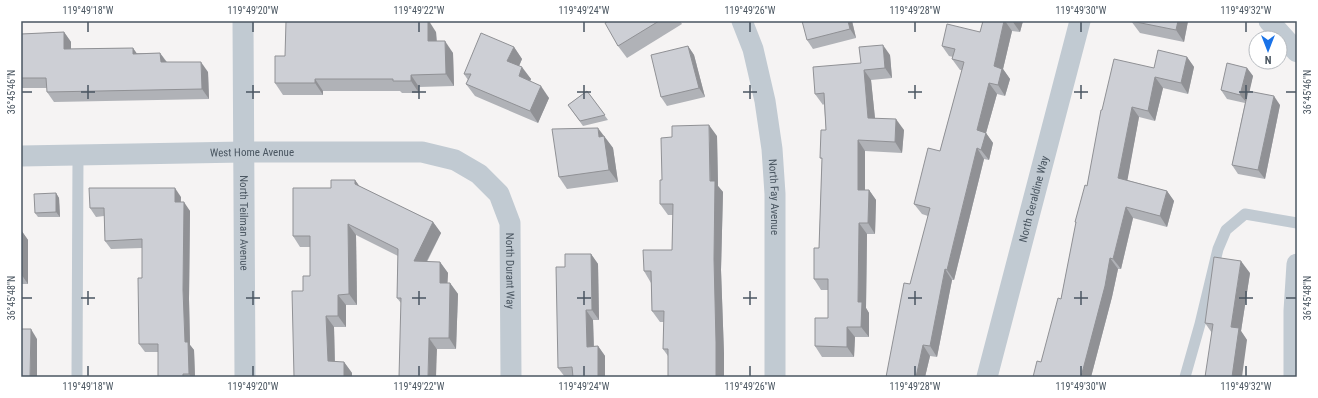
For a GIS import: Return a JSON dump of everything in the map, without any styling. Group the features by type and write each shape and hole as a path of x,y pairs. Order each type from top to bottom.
{"street":[{"name":"North Teilman Avenue","path":"243,21 245,377"},
{"name":"North Fay Avenue","path":"742,21 753,49 765,101 772,149 775,194 775,377"},
{"name":"North Geraldine Way","path":"987,377 1080,21"},
{"path":"1269,21 1297,52"},
{"name":"West Home Avenue","path":"21,156 244,152 422,152 455,160 479,174"},
{"name":"North Durant Way","path":"479,174 499,194 510,223 511,377"},
{"path":"1294,377 1294,311 1297,264"}],"lane":[{"path":"77,377 78,155"},
{"path":"1186,377 1218,249 1226,230 1245,214 1297,223"}],"building":[{"path":"286,21 428,21 428,41 445,41 446,74 411,75 411,81 393,81 393,79 315,79 315,83 275,83 275,56 285,56"},
{"path":"608,21 659,21 618,46 605,23"},
{"path":"802,21 848,21 850,29 807,40"},
{"path":"983,21 1004,21 994,66 1002,69 998,85 989,83 977,130 986,133 981,150 977,148 947,270 945,269 930,346 923,345 916,377 886,377 904,283 910,284 930,208 914,204 928,148 940,151 964,62 952,59 955,49 942,46 947,24 980,32"},
{"path":"1131,21 1178,21 1176,30"},
{"path":"64,32 64,49 133,48 133,54 160,53 161,62 201,62 202,89 47,92 46,78 21,78 21,34"},
{"path":"481,33 514,47 507,61 522,67 519,76 541,86 530,111 466,84 471,74 464,74"},
{"path":"883,45 885,68 864,70 868,118 896,119 895,142 858,140 858,190 869,190 868,223 859,223 858,302 862,302 861,327 847,327 847,347 815,346 815,318 828,318 828,279 814,279 814,248 819,248 822,158 820,158 821,130 826,130 824,93 815,94 813,67 861,63 859,47"},
{"path":"688,46 699,88 661,97 651,55"},
{"path":"1158,50 1187,57 1181,83 1155,77 1148,111 1132,107 1118,178 1167,191 1160,216 1126,207 1113,259 1110,258 1105,286 1081,377 1033,377 1037,361 1041,362 1058,298 1061,299 1075,222 1085,185 1087,186 1101,110 1114,59 1154,68"},
{"path":"1227,63 1247,68 1240,95 1221,90"},
{"path":"587,91 605,115 580,121 568,105"},
{"path":"1248,91 1274,96 1258,170 1232,165"},
{"path":"709,125 710,181 715,181 714,259 716,377 668,377 668,349 663,349 664,311 652,311 651,271 644,271 643,250 672,250 673,204 660,204 660,180 662,180 661,138 672,137 672,126"},
{"path":"598,128 599,137 604,136 609,170 559,177 552,129"},
{"path":"331,180 355,180 355,184 433,222 414,261 440,262 440,283 450,283 449,338 429,338 428,377 399,377 401,298 397,298 398,249 348,224 349,294 338,295 338,316 326,316 328,361 344,362 344,377 294,377 292,291 303,291 303,276 310,276 310,236 293,236 293,188 331,188"},
{"path":"89,188 175,188 175,202 184,202 183,290 185,342 188,342 189,374 183,374 183,377 158,377 158,344 139,344 138,278 142,278 142,239 105,241 104,208 90,208"},
{"path":"56,193 56,212 35,213 34,194"},
{"path":"565,254 591,254 592,310 586,310 587,347 598,346 598,377 573,377 572,367 558,368 556,267 565,267"},
{"path":"1214,257 1241,261 1231,327 1239,328 1232,377 1205,377 1213,324 1205,323"},
{"path":"21,329 31,329 30,377 21,377"}]}
